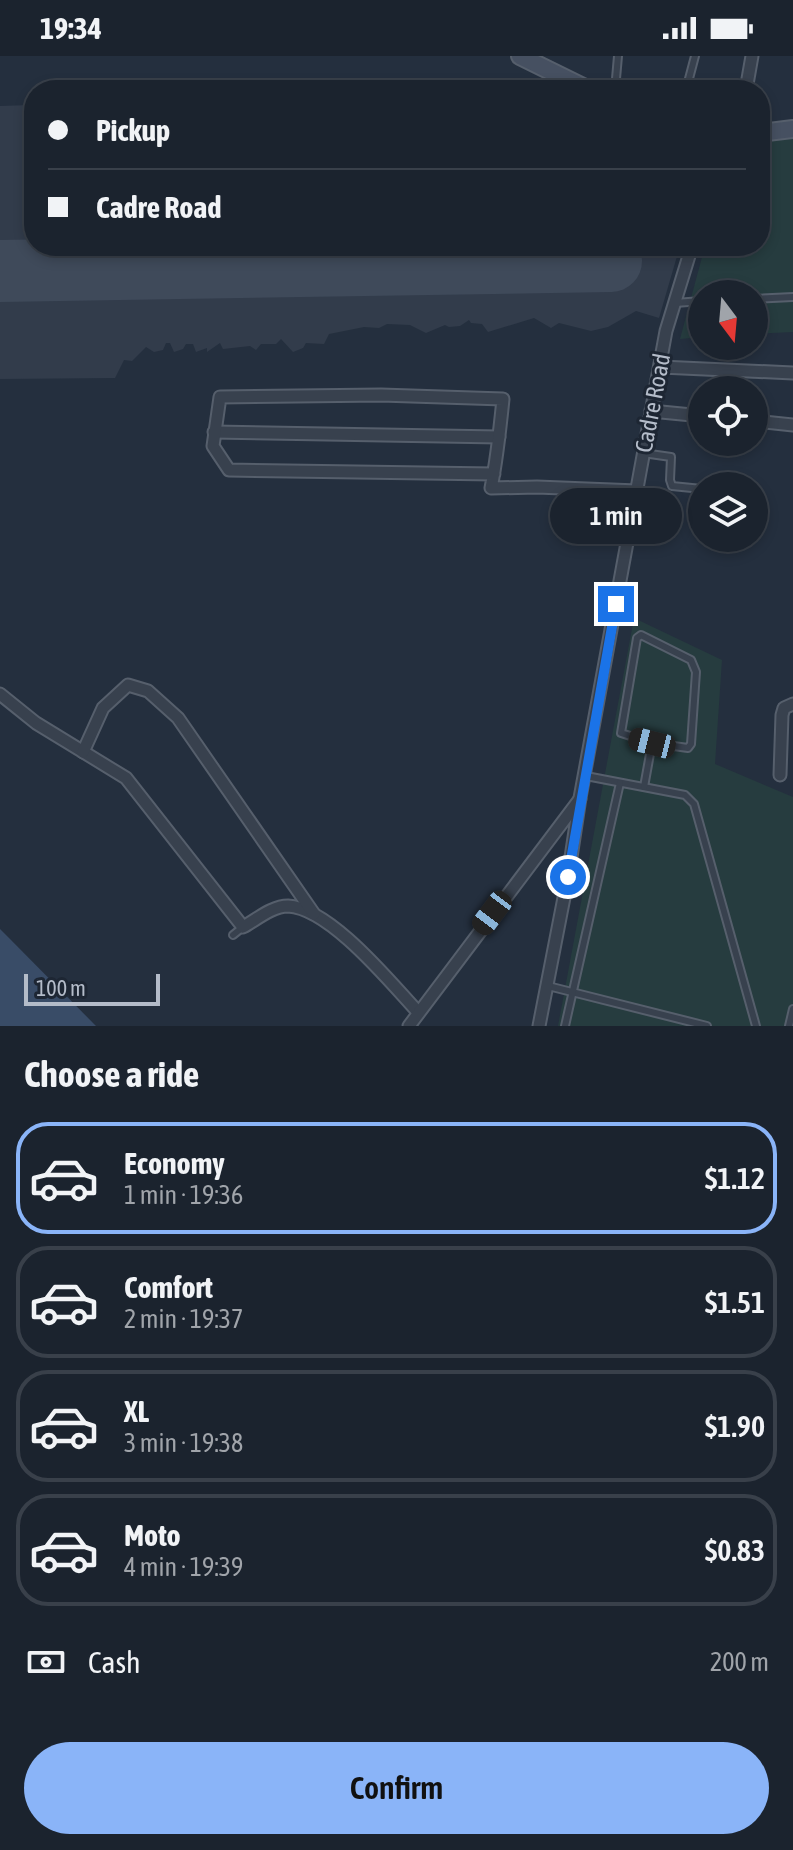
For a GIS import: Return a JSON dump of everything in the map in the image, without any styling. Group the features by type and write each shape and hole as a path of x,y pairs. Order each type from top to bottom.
{"main road":[{"path":"520,56 569,80"},
{"path":"770,132 793,129"}],"street":[{"path":"748,80 752,56"},
{"name":"Cadre Road","path":"539,1026 666,331 689,256"},
{"path":"661,367 793,373"},
{"path":"494,474 229,470 213,446 220,397 381,395 503,399 499,437 494,474 491,488 637,491"},
{"path":"651,411 688,415"},
{"path":"768,422 793,425"},
{"path":"214,432 499,437"},
{"path":"83,752 103,708 128,685 148,691 178,718 314,914"},
{"path":"0,694 36,723 126,778 238,931 274,909 289,906 314,914 340,931 418,1012"},
{"path":"780,775 782,715 784,708 793,704"},
{"path":"412,1025 418,1012 580,798"}],"lane":[{"path":"616,80 618,56"},
{"path":"689,80 695,56"},
{"path":"768,298 793,297"},
{"path":"675,303 688,302"},
{"path":"643,453 671,457 672,486 688,488"},
{"path":"641,635 691,660 696,672 691,744 683,749 652,743 625,736 620,730 637,638 641,635"},
{"path":"644,787 652,743"},
{"path":"586,776 685,795 694,804 756,1026"},
{"path":"565,1026 620,783"},
{"path":"548,986 707,1026"},
{"path":"789,1026 793,1009"}],"shaded area":[{"path":"24,105 24,256 677,256 659,318 636,311 608,327 591,331 559,323 551,328 534,318 488,332 482,324 469,320 460,326 445,325 426,333 410,325 387,324 379,328 364,327 329,334 324,344 306,343 303,348 293,352 281,339 276,344 261,344 256,350 250,346 223,349 220,343 207,352 207,348 196,352 193,344 186,344 183,349 174,352 170,343 166,343 163,350 154,352 146,347 132,361 124,360 115,378 0,379 0,106"}],"green space":[{"path":"793,134 793,332 768,333 768,280 696,280 702,256 770,256 770,137"},
{"path":"688,309 688,338 680,339"},
{"path":"634,618 722,660 715,764 793,797 793,1026 558,1026"}],"water":[{"path":"0,929 10,939 96,1026 0,1026"}],"runway":[{"path":"0,271 611,261"}],"route":[{"path":"568,877 616,604"}]}
